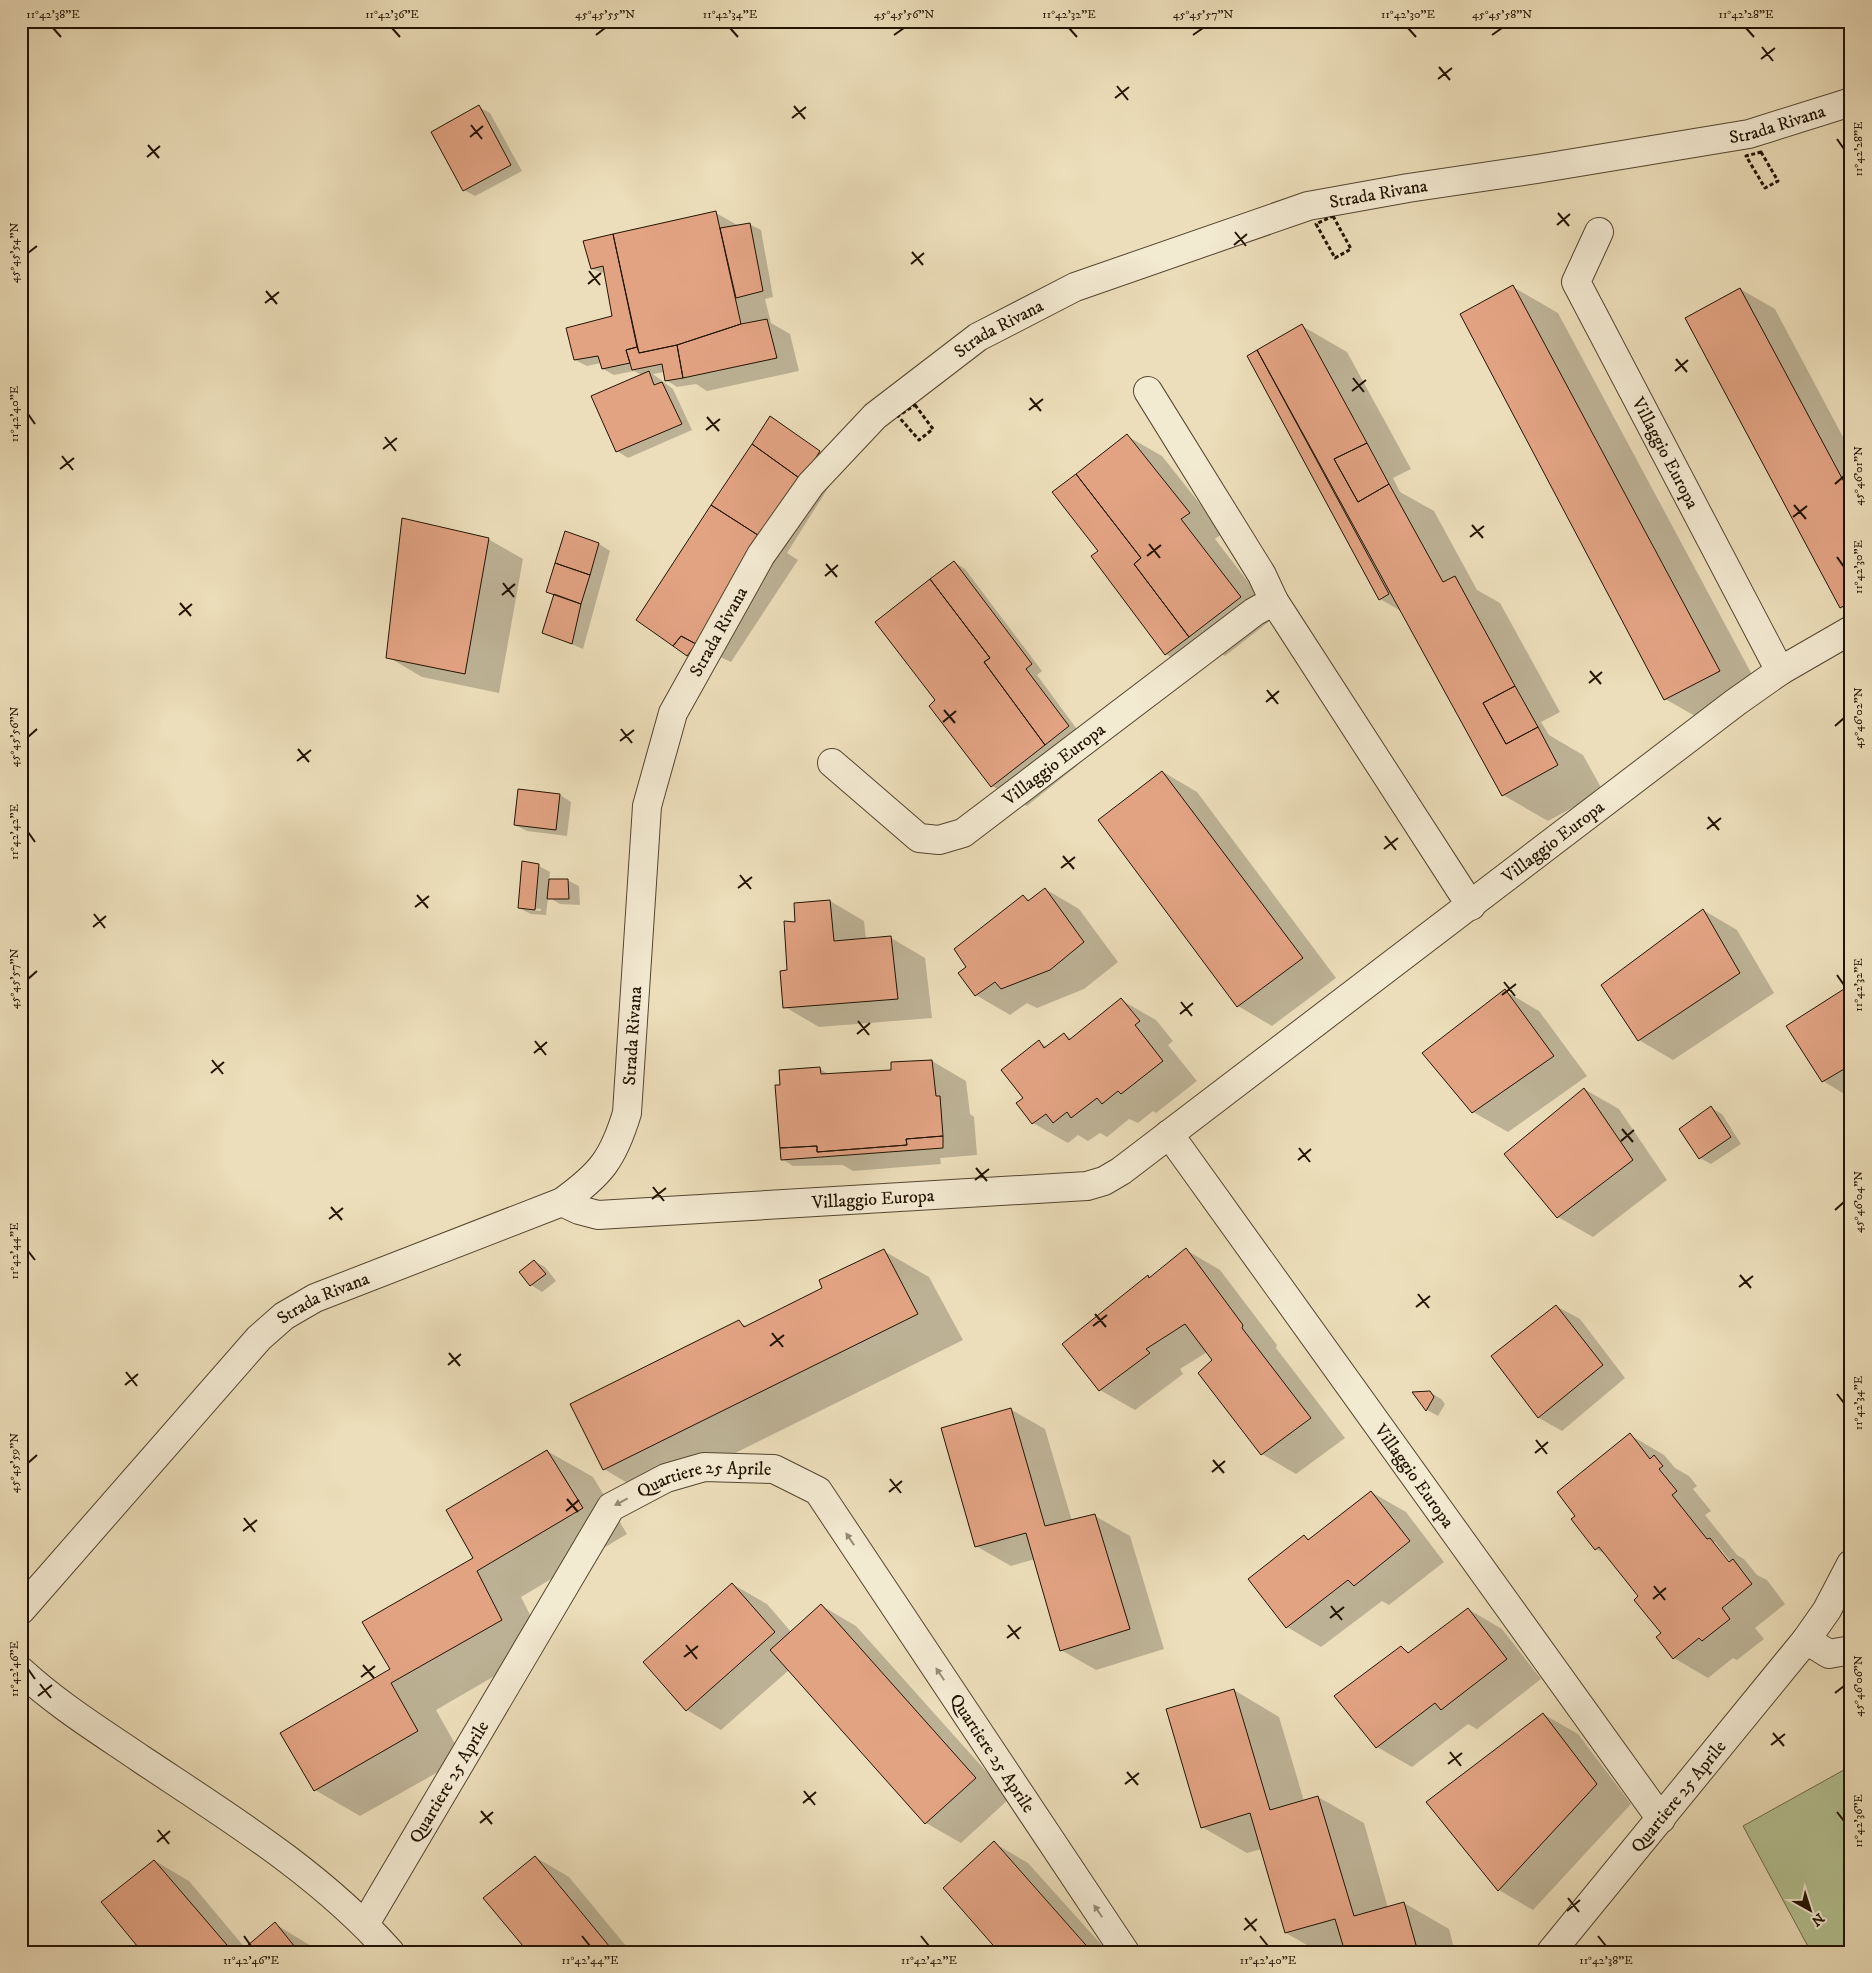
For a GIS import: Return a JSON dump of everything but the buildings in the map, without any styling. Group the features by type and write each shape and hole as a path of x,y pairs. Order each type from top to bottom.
{"street":[{"name":"Strada Rivana","path":"21,1610 259,1338 284,1316 315,1298 562,1202 585,1185 606,1164 618,1142 627,1113 647,806 673,713 761,555 811,484 875,416 978,337 1075,287 1308,206 1408,188 1749,134 1851,102"},
{"name":"Villaggio Europa","path":"1599,232 1576,282 1780,670"},
{"path":"1148,391 1262,575 1274,602 1471,906"},
{"name":"Villaggio Europa","path":"832,763 918,838 939,840 963,833 1254,612 1274,602"},
{"name":"Villaggio Europa","path":"562,1202 578,1210 598,1215 1087,1186 1104,1181 1120,1171 1471,906 1780,670 1851,630"},
{"name":"Villaggio Europa","path":"1169,1134 1661,1819"},
{"name":"Quartiere 25 Aprile","path":"365,1924 611,1507 666,1478 704,1468 774,1469 818,1491 1125,1952"},
{"path":"1851,1564 1827,1610 1806,1640 1830,1654 1851,1650"},
{"name":"Quartiere 25 Aprile","path":"1551,1952 1806,1640"},
{"path":"21,1671 60,1705 261,1839 365,1924 390,1952"}],"green space":[{"path":"1851,1766 1851,1952 1811,1952 1743,1826"}]}
